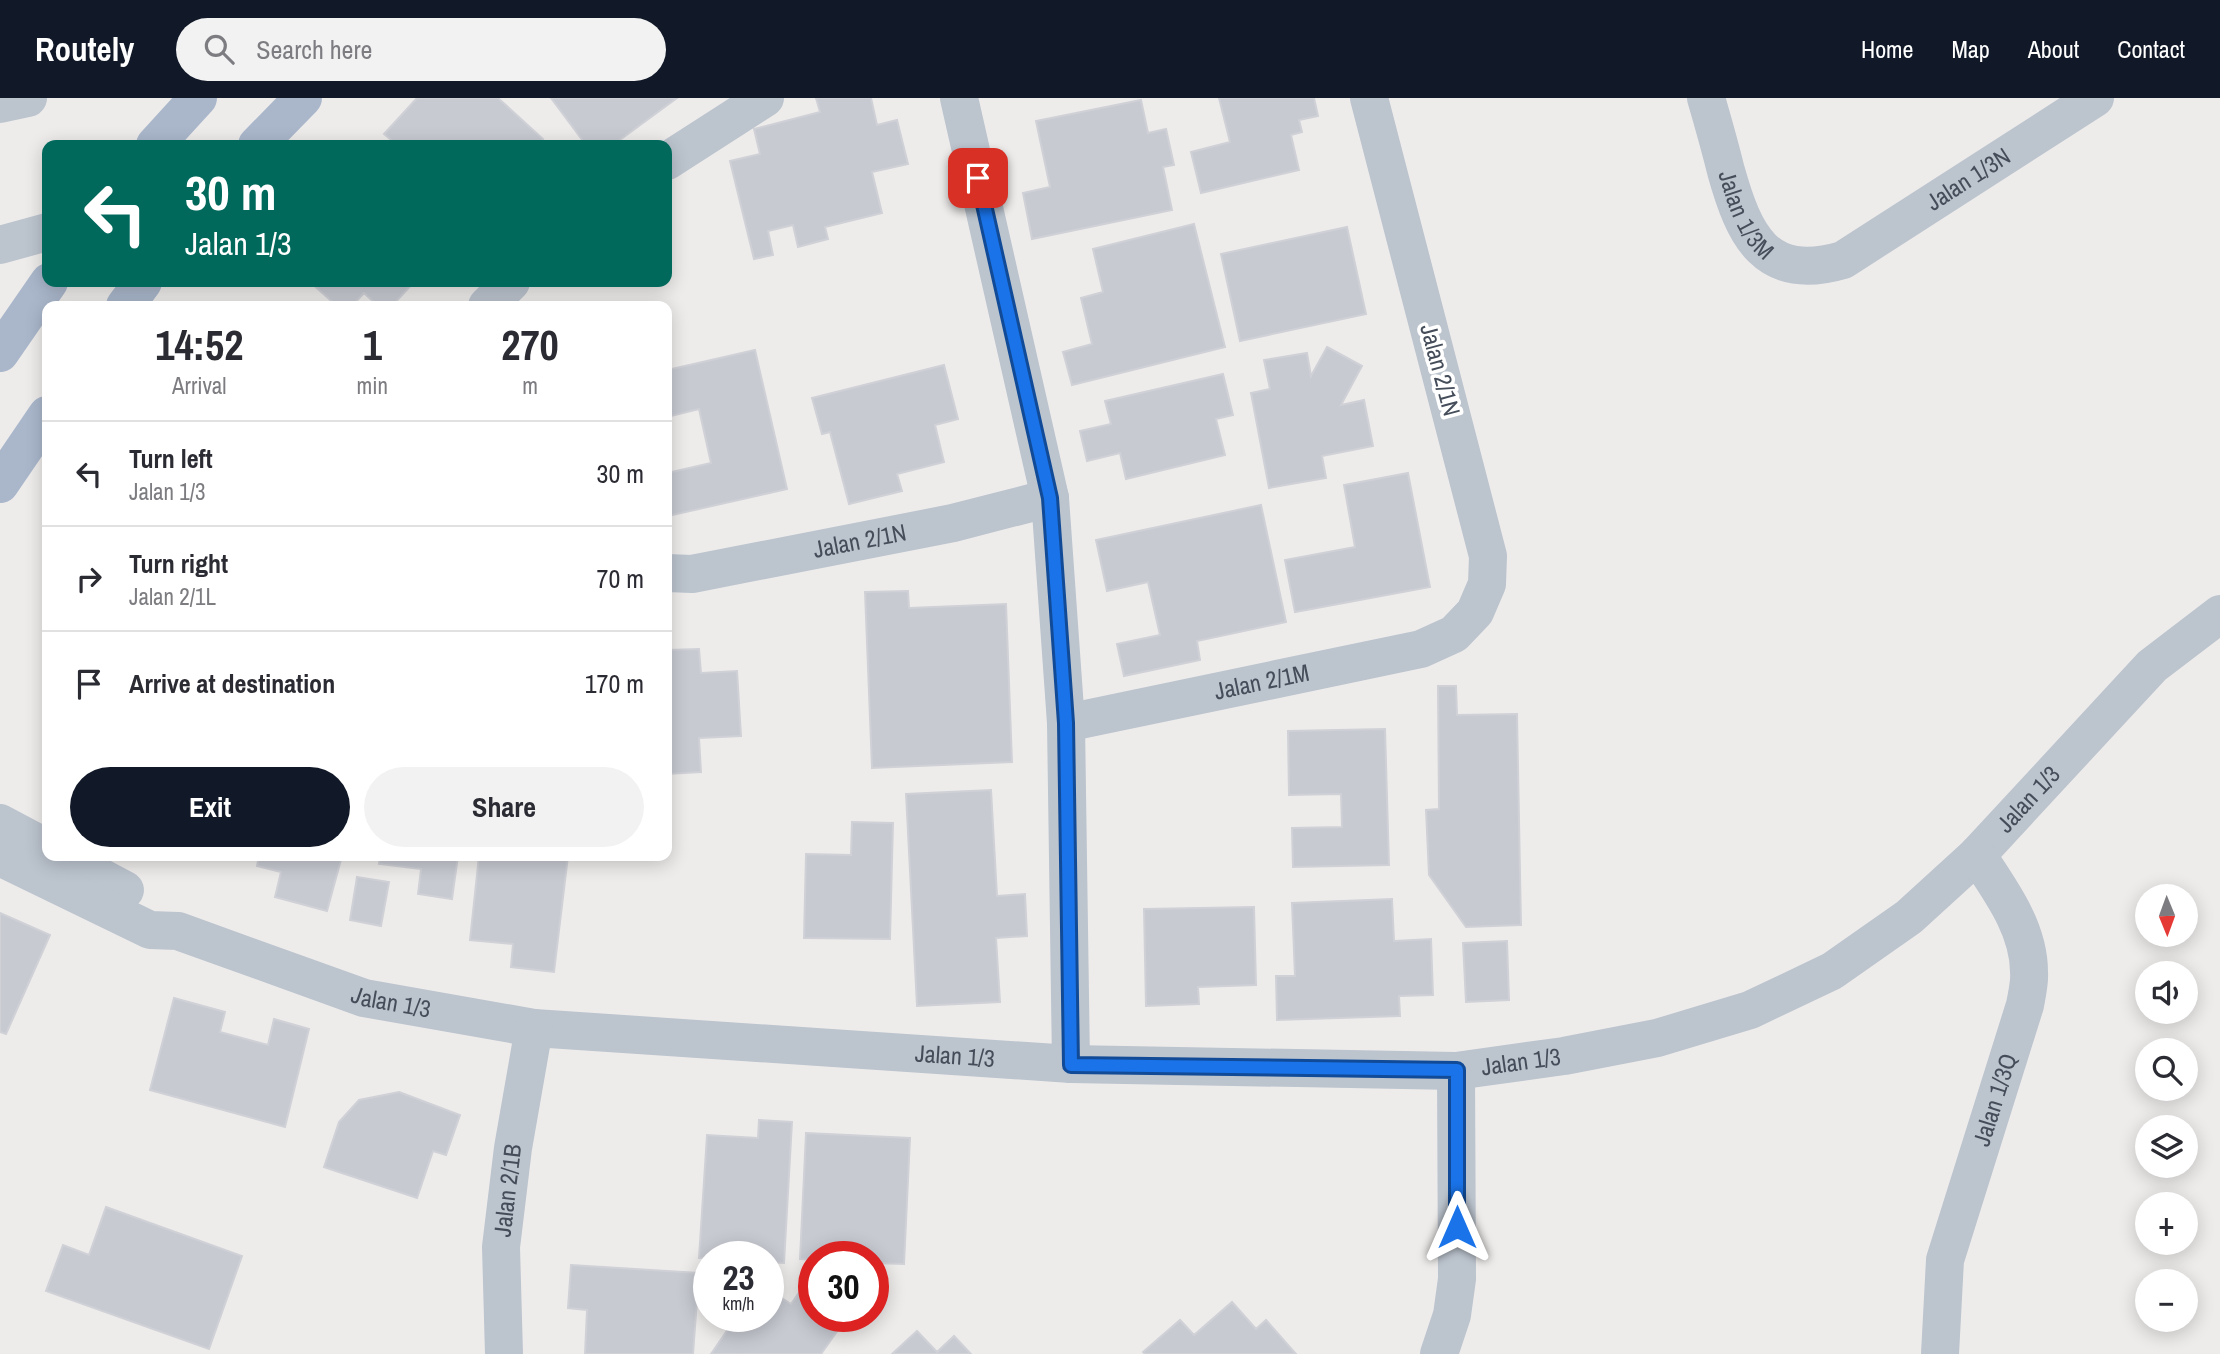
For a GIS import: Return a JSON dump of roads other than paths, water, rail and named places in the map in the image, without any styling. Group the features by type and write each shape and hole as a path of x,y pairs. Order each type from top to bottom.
{"main road":[{"path":"160,140 198,98"},
{"path":"262,140 303,98"},
{"path":"0,353 46,287"},
{"path":"0,484 42,422"}],"street":[{"path":"0,104 29,98"},
{"path":"672,158 765,98"},
{"path":"960,98 1050,498 1066,723 1071,1065"},
{"name":"Jalan 2/1N","path":"1369,98 1488,556 1487,584 1475,612 1454,634"},
{"name":"Jalan 1/3M","path":"1706,98 1738,211 1751,238 1769,254 1791,264 1819,267 1843,260"},
{"name":"Jalan 1/3N","path":"1843,260 2095,98"},
{"path":"0,245 42,233"},
{"path":"492,301 506,287"},
{"name":"Jalan 2/1N","path":"672,573 692,573 953,523 1050,498"},
{"name":"Jalan 1/3","path":"0,857 150,930 178,931 364,998 534,1028 1071,1065 1457,1070 1564,1056 1657,1038 1750,1010 1832,971 1909,917 1978,855 2152,666 2220,614"},
{"name":"Jalan 2/1M","path":"1066,723 1421,649 1454,634"},
{"path":"0,823 42,845"},
{"name":"Jalan 1/3Q","path":"1940,1354 1945,1260 2025,1005 2029,971 2024,941 2011,908 1978,855"},
{"name":"Jalan 1/3","path":"70,861 159,909 178,931"},
{"name":"Jalan 2/1B","path":"504,1354 501,1247 513,1148 534,1028"},
{"path":"1439,1354 1452,1315 1457,1279 1457,1070"}]}
